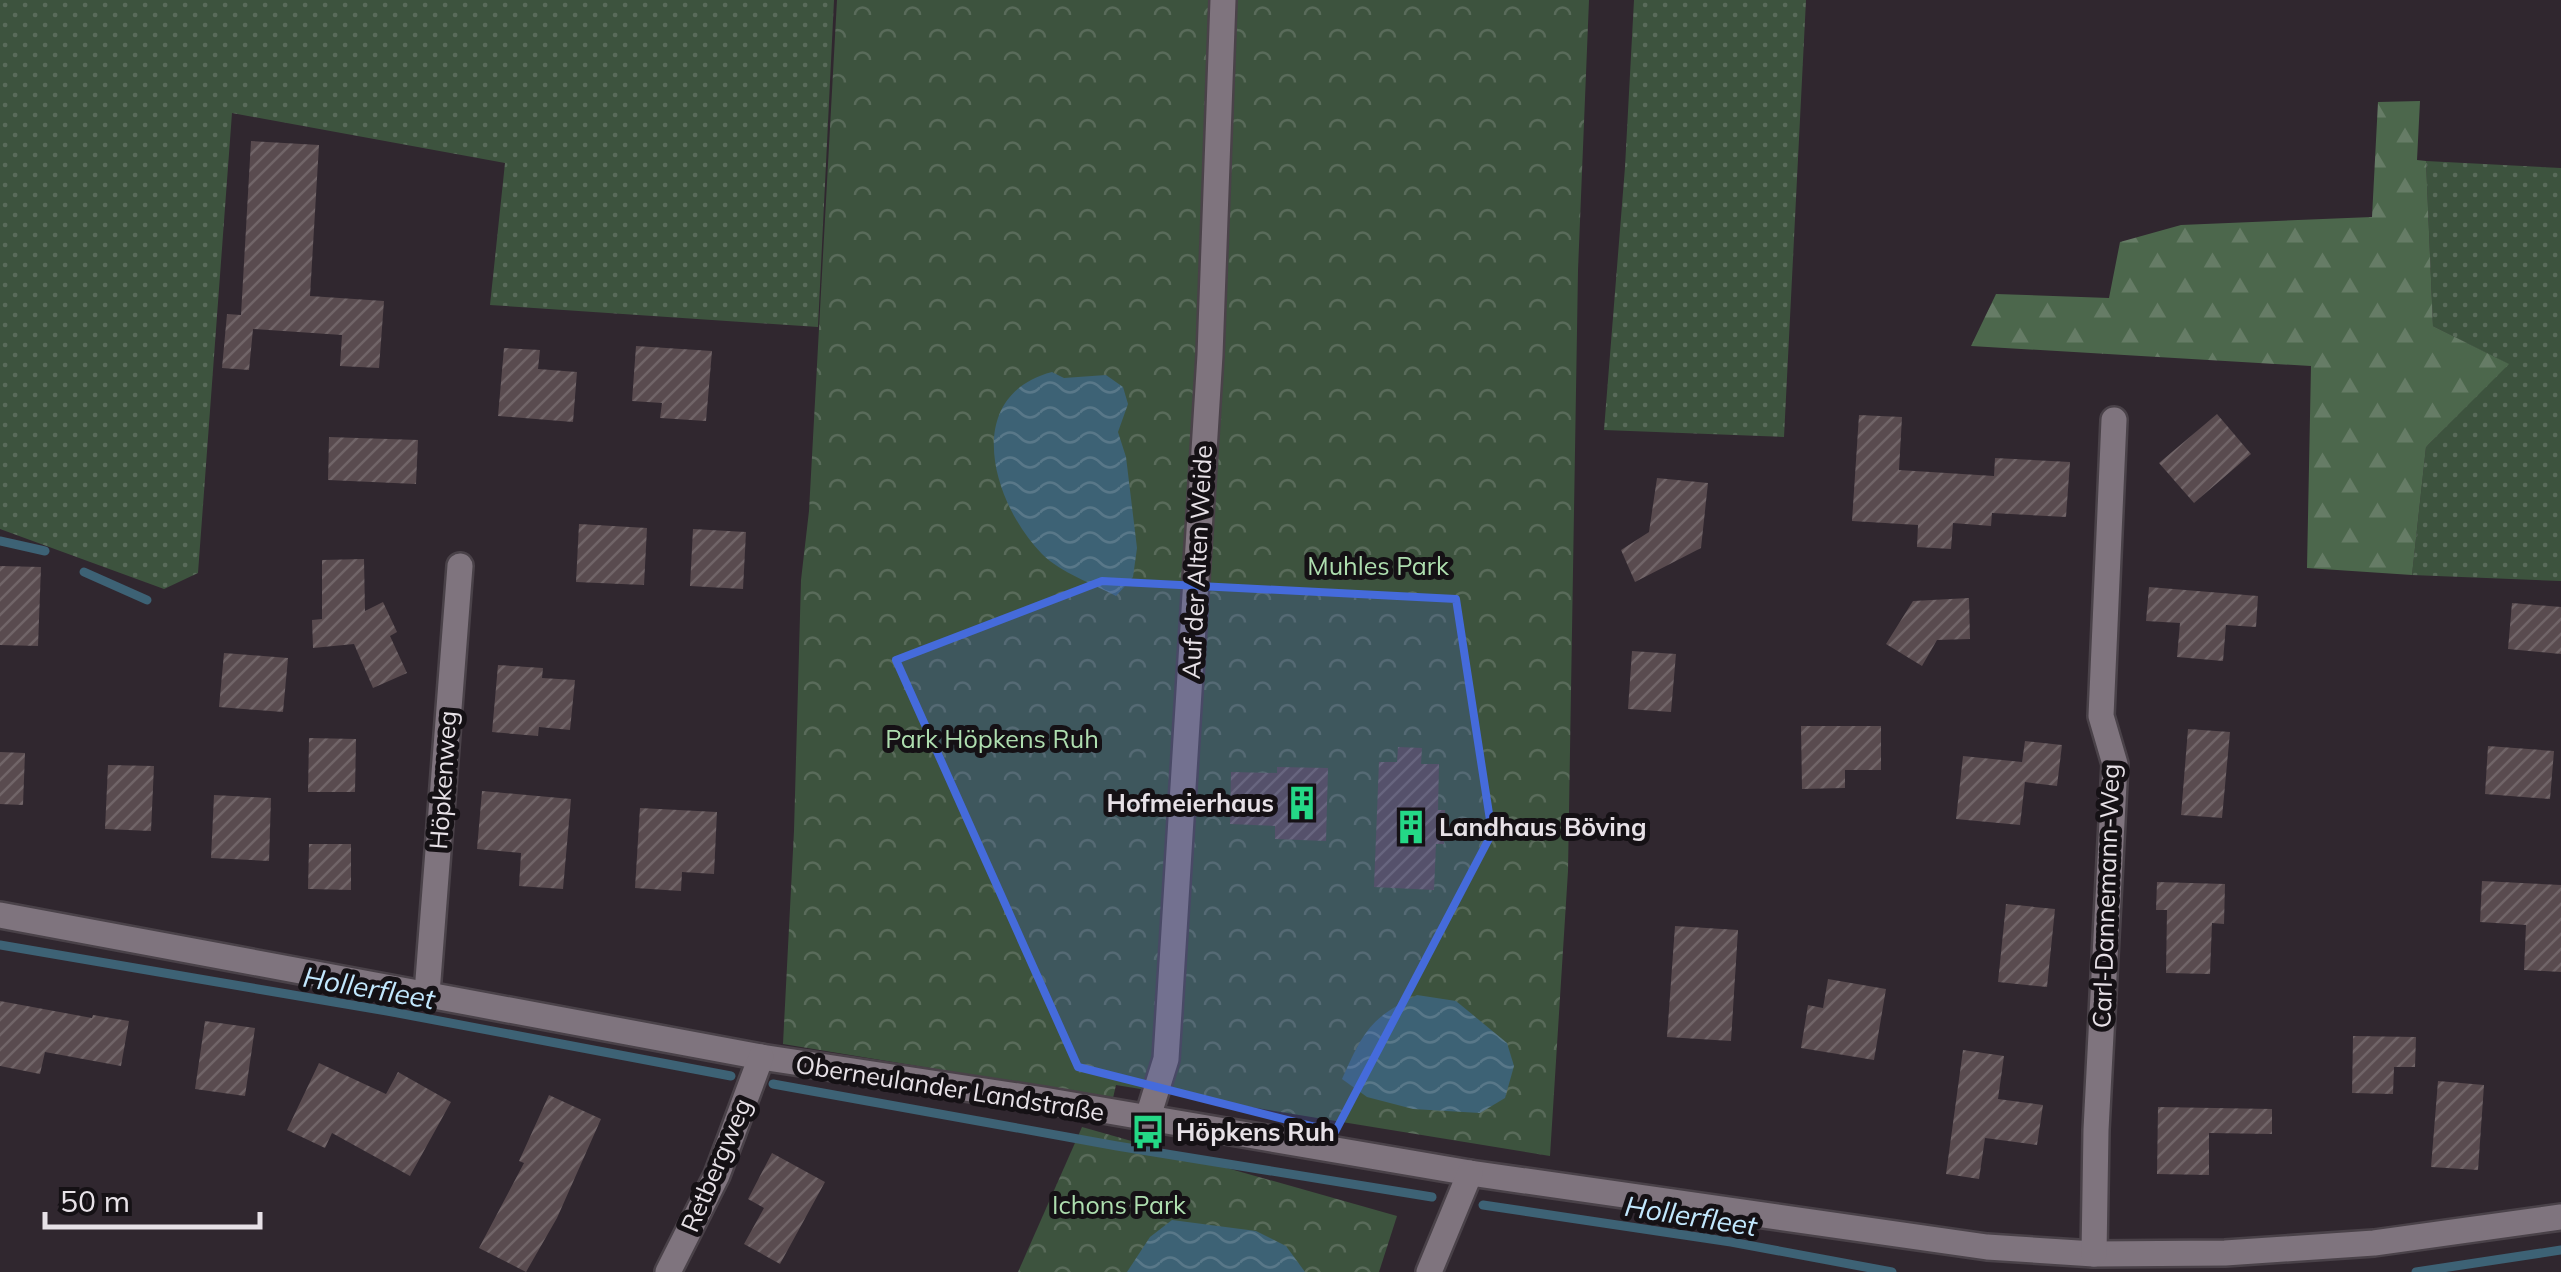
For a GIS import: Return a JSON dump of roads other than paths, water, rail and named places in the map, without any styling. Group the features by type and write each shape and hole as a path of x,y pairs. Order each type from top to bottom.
{"street":[{"name":"Auf der Alten Weide","path":"1147,1120 1166,1060 1210,338 1223,0"},
{"name":"Carl-Dannemann-Weg","path":"2094,1254 2096,1130 2116,764 2100,716 2114,420"},
{"name":"Höpkenweg","path":"428,993 460,566"},
{"name":"Oberneulander Landstraße","path":"0,915 761,1057 1044,1100 1470,1173 1950,1242 2094,1254 2224,1252 2374,1242 2561,1217"},
{"name":"Retbergweg","path":"668,1272 717,1175 761,1057"},
{"path":"1429,1272 1470,1173"}],"water":[{"path":"1052,372 1064,378 1106,375 1123,387 1128,404 1118,432 1126,457 1137,548 1133,577 1116,596 1067,572 1042,554 1024,533 999,480 994,453 996,427 1005,403 1023,385"},
{"path":"1417,995 1456,1001 1507,1043 1514,1066 1505,1098 1480,1113 1413,1109 1367,1097 1342,1079 1356,1049 1378,1019"},
{"path":"1172,1220 1256,1231 1286,1246 1305,1272 1127,1272 1150,1237"}],"waterway":[{"path":"0,541 45,551"},
{"path":"84,572 147,600"},
{"name":"Hollerfleet","path":"0,945 387,1011 731,1076"},
{"name":"Hollerfleet","path":"773,1084 1432,1197"},
{"name":"Hollerfleet","path":"1483,1205 1731,1242 1892,1272"},
{"name":"Hollerfleet","path":"2416,1272 2561,1250"}],"place":[{"name":"Hofmeierhaus","path":"1302,803"},
{"name":"Landhaus Böving","path":"1411,827"},
{"name":"Höpkens Ruh","path":"1148,1132"}],"park label":[{"name":"Muhles Park","path":"1378,566"},
{"name":"Park Höpkens Ruh","path":"992,739"},
{"name":"Ichons Park","path":"1119,1205"}]}
